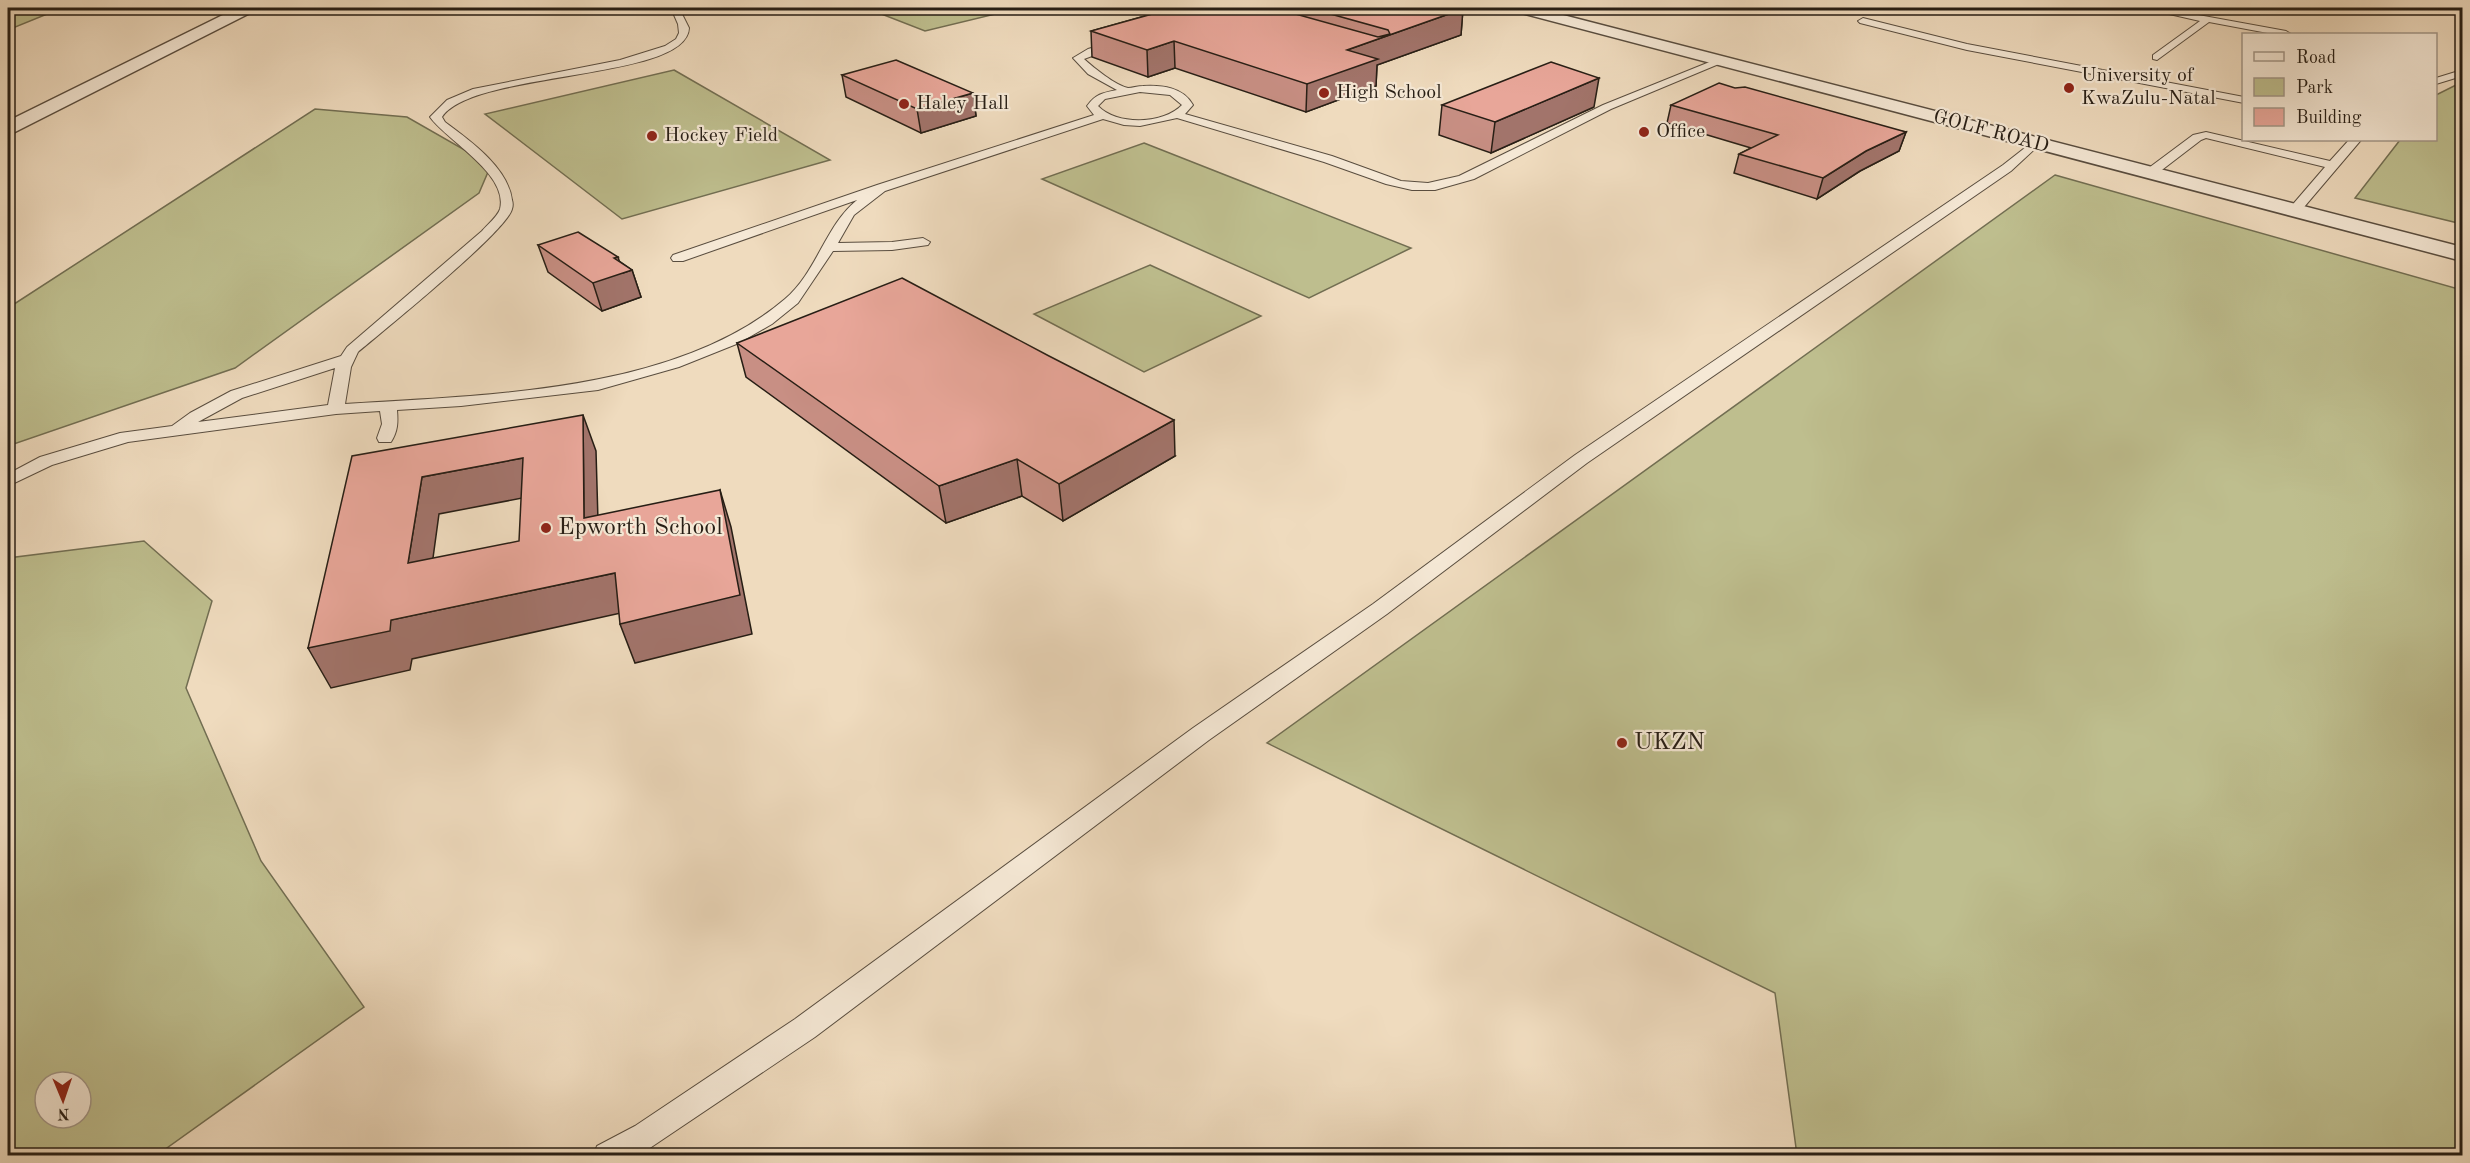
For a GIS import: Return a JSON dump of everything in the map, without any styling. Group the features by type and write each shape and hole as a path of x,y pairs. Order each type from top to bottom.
{"street":[{"path":"8,128 248,8"},
{"name":"GOLF ROAD","path":"1520,8 2463,254"}],"lane":[{"path":"336,409 343,367 352,350 487,234 506,210 506,198 499,181 480,155 441,124 436,117 440,109 467,94 484,89 634,60 668,50 680,42 685,33 682,19 675,8"},
{"path":"2148,8 2281,33"},
{"path":"2157,57 2208,19"},
{"path":"1863,21 1967,47 2242,100"},
{"path":"1125,41 1092,51 1078,58 1092,72 1125,90"},
{"path":"1177,115 1330,160 1390,181 1411,186 1435,187 1450,185 1607,108 1721,61"},
{"path":"2437,81 2463,73"},
{"path":"1155,89 1179,95 1186,100 1188,105 1185,111 1177,115 1148,122 1115,120 1102,116 1092,106 1101,96 1125,90 1155,89"},
{"path":"678,258 881,188 1102,116"},
{"path":"2150,173 2197,137 2206,135 2333,165"},
{"path":"2294,210 2354,141"},
{"path":"608,1155 645,1136 805,1028 1201,734 1380,609 1581,459 2007,168 2035,143"},
{"path":"8,481 46,461 83,448 126,437 336,409 461,401 598,385 673,364 734,340 766,321 794,300 830,247 849,213 881,188"},
{"path":"830,247 892,246 923,242"},
{"path":"176,431 194,416 223,400 348,358"},
{"path":"385,438 390,424 388,405"}],"green space":[{"path":"8,8 62,8 8,30"},
{"path":"866,8 1020,8 925,31"},
{"name":"Hockey Field","path":"674,70 830,160 622,219 485,114"},
{"path":"2462,82 2462,224 2355,198 2399,141 2437,141 2437,94"},
{"path":"315,109 407,117 491,165 479,193 235,368 8,446 8,308"},
{"path":"1144,143 1411,248 1309,298 1042,179"},
{"path":"2055,175 2462,290 2462,1155 1797,1155 1775,993 1267,743"},
{"path":"1150,265 1261,316 1144,372 1034,314"},
{"path":"144,541 212,601 186,688 261,861 364,1007 157,1155 8,1155 8,558"}],"building":[{"path":"1174,8 1274,8 1378,37 1390,34 1388,30 1309,8 1463,9 1347,50 1378,59 1307,84 1174,41 1147,50 1091,31"},
{"path":"896,60 973,93 917,109 842,75"},
{"path":"1551,62 1599,78 1495,122 1442,105"},
{"path":"1719,83 1735,88 1745,87 1906,132 1866,151 1823,178 1739,154 1778,135 1671,105"},
{"path":"578,232 618,257 614,258 632,270 593,283 538,245"},
{"path":"902,278 1174,420 1059,484 1017,459 939,486 737,343"},
{"path":"583,415 584,518 720,490 740,595 620,624 615,573 391,620 390,631 308,648 352,456","holes":["523,458 519,541 408,563 422,477"]}],"place":[{"name":"University of KwaZulu-Natal","path":"2069,88"},
{"name":"High School","path":"1324,93"},
{"name":"Haley Hall","path":"904,104"},
{"name":"Office","path":"1644,132"},
{"name":"Hockey Field","path":"652,136"},
{"name":"Epworth School","path":"546,528"},
{"name":"UKZN","path":"1622,743"}]}
